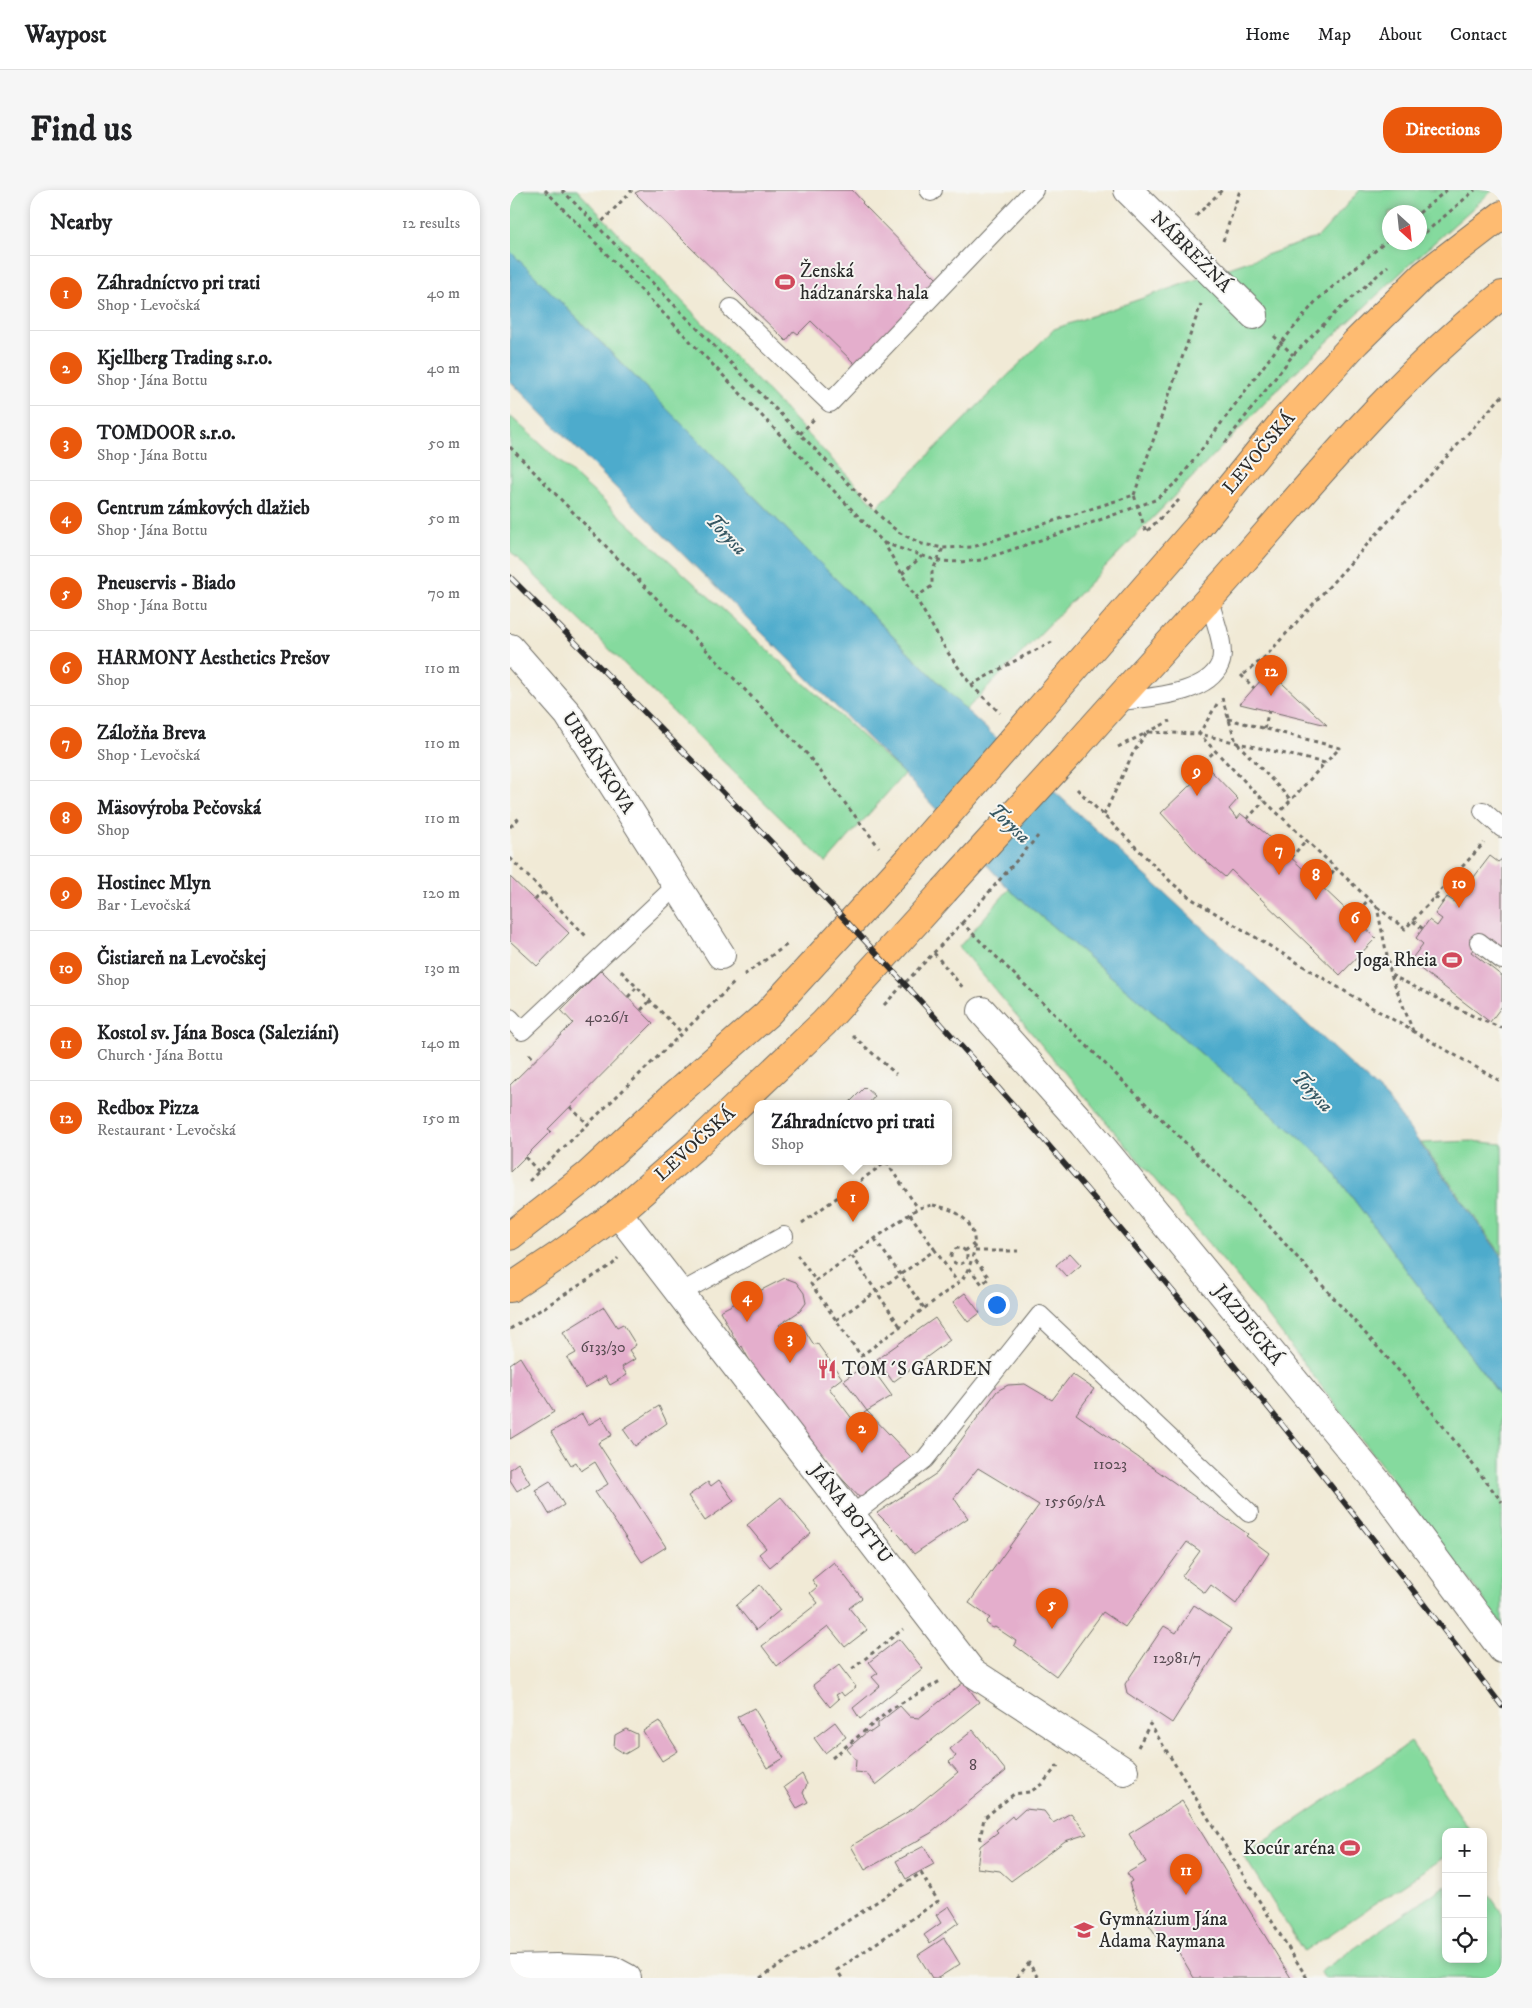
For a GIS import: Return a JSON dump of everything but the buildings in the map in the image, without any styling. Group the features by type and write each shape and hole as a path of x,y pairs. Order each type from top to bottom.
{"main road":[{"name":"LEVOČSKÁ","path":"895,856 1037,712 1196,528 1283,422 1356,342 1424,275 1502,215"},
{"path":"1115,702 1209,600 1376,410 1440,347 1502,295"},
{"name":"LEVOČSKÁ","path":"510,1288 618,1213 697,1144 824,1023 1115,702"},
{"path":"510,1236 588,1175 669,1100 767,1014 895,856"}],"street":[{"name":"NÁBREŽNÁ","path":"1128,190 1254,315"},
{"name":"URBÁNKOVA","path":"510,648 568,714 721,955"},
{"name":"JAZDECKÁ","path":"982,1010 1083,1124 1384,1490 1502,1649"},
{"name":"JÁNA BOTTU","path":"618,1213 972,1672 1124,1771"},
{"path":"510,1969 612,1970 627,1978"}],"lane":[{"path":"928,190 931,192 933,190"},
{"path":"731,308 830,403 1034,190"},
{"path":"1115,702 1185,691 1199,685 1212,676 1221,663 1222,651 1221,640 1209,600"},
{"path":"1483,811 1502,828"},
{"path":"510,1018 522,1031 676,885"},
{"path":"1479,942 1502,960"},
{"path":"680,1293 784,1236"},
{"path":"852,1515 925,1460 1040,1315 1249,1513"}],"path":[{"path":"545,190 884,543 946,650 971,685 1006,719"},
{"path":"562,190 887,523 900,533 915,540 943,548 973,547 1134,495"},
{"path":"598,227 632,190"},
{"path":"1175,237 1222,190"},
{"path":"1186,493 1146,532 1134,495 1240,190"},
{"path":"1427,207 1447,190"},
{"path":"1427,232 1474,190"},
{"path":"884,543 938,561 960,562 981,560 1154,500 1178,481 1281,343 1316,301 1382,246"},
{"path":"1222,447 1293,355 1337,311 1394,261"},
{"path":"1265,657 1502,396"},
{"path":"510,447 807,754 895,856"},
{"path":"915,598 932,586 932,572 943,548"},
{"path":"902,574 922,556"},
{"path":"971,685 1052,642"},
{"path":"1242,676 1254,688"},
{"path":"1198,734 1221,697 1236,742 1291,800"},
{"path":"1264,729 1269,711"},
{"path":"1228,719 1340,748 1278,814"},
{"path":"1104,815 1133,752 1147,732 1198,734 1325,763"},
{"path":"1198,734 1264,801 1369,899 1406,929 1487,839"},
{"path":"1203,773 1198,767 1215,751"},
{"path":"1071,797 1084,782"},
{"path":"1076,788 1172,883 1192,899 1413,1032 1502,1082"},
{"path":"1247,819 1264,801"},
{"path":"510,827 521,816"},
{"path":"1039,834 962,923 1262,1218 1408,1381 1502,1502"},
{"path":"1291,858 1306,840"},
{"path":"510,858 682,1033"},
{"path":"1321,886 1336,868"},
{"path":"535,900 543,892"},
{"path":"1435,897 1442,903"},
{"path":"1353,917 1369,899"},
{"path":"1377,906 1391,975 1413,1032"},
{"path":"1413,921 1423,929"},
{"path":"527,1182 739,978 793,940"},
{"path":"934,953 982,1010"},
{"path":"1391,975 1502,1029"},
{"path":"628,997 637,987"},
{"path":"641,1010 650,1001"},
{"path":"853,1036 896,1074"},
{"path":"570,1107 588,1124"},
{"path":"525,1157 539,1172"},
{"path":"816,1281 784,1236 882,1165"},
{"path":"888,1165 918,1208"},
{"path":"934,1205 952,1210 965,1219 973,1235 975,1251 969,1268 958,1283 861,1356 812,1284 918,1208 934,1205"},
{"path":"910,1214 958,1283"},
{"path":"875,1239 924,1308"},
{"path":"965,1251 974,1244"},
{"path":"961,1248 965,1251 967,1256 963,1262 956,1263 952,1259 951,1254 956,1249 961,1248"},
{"path":"836,1320 935,1250"},
{"path":"975,1251 1018,1251"},
{"path":"852,1256 900,1326"},
{"path":"969,1268 982,1284 989,1278 973,1257"},
{"path":"945,1264 952,1259"},
{"path":"852,1670 904,1628"},
{"path":"832,1758 891,1709 946,1678"},
{"path":"1124,1771 1150,1724 1307,1978"},
{"path":"980,1840 984,1818 1014,1794 1030,1792 1042,1784 1078,1741"},
{"path":"760,1978 921,1874 938,1901 837,1970 842,1978"},
{"path":"1017,1978 1028,1963 1038,1978"}],"green space":[{"path":"510,190 577,190 877,507 1054,329 1318,237 1360,190 1493,190 1427,249 1427,205 1382,205 1382,250 1426,250 1287,380 966,710 510,251"},
{"path":"510,416 904,774 826,863 510,551"},
{"path":"1009,889 1322,1157 1502,1398 1502,1625 1251,1294 959,947"},
{"path":"1471,1141 1502,1144 1502,1255 1421,1143"},
{"name":"Kocúr aréna","path":"1411,1742 1468,1828 1442,1828 1442,1859 1304,1952 1244,1856"},
{"path":"1442,1888 1442,1963 1487,1963 1487,1892 1502,1913 1502,1978 1324,1978 1320,1972"}],"water":[{"name":"Torysa","path":"510,251 966,710 1387,1098 1502,1257 1502,1398 1322,1157 1009,889 904,774 510,381"}],"pier":[{"path":"1009,745 1049,782 976,857 942,820"}],"railway":[{"path":"510,577 778,849 935,1017 1009,1100 1155,1270 1296,1442 1366,1529 1502,1706"}],"place":[{"name":"Ženská hádzanárska hala","path":"785,282"},
{"name":"Redbox Pizza","path":"1271,696"},
{"name":"Hostinec Mlyn","path":"1197,796"},
{"name":"Záložňa Breva","path":"1279,875"},
{"name":"Mäsovýroba Pečovská","path":"1316,900"},
{"name":"Čistiareň na Levočskej","path":"1459,908"},
{"name":"HARMONY Aesthetics Prešov","path":"1355,943"},
{"name":"Joga Rheia","path":"1452,960"},
{"name":"Záhradníctvo pri trati","path":"853,1222"},
{"name":"Centrum zámkových dlažieb","path":"747,1322"},
{"name":"TOMDOOR s.r.o.","path":"790,1363"},
{"name":"TOM´S GARDEN","path":"827,1369"},
{"name":"Kjellberg Trading s.r.o.","path":"862,1453"},
{"name":"Pneuservis - Biado","path":"1052,1629"},
{"name":"Kocúr aréna","path":"1350,1848"},
{"name":"Kostol sv. Jána Bosca (Saleziáni)","path":"1186,1895"},
{"name":"Gymnázium Jána Adama Raymana","path":"1084,1930"}]}
